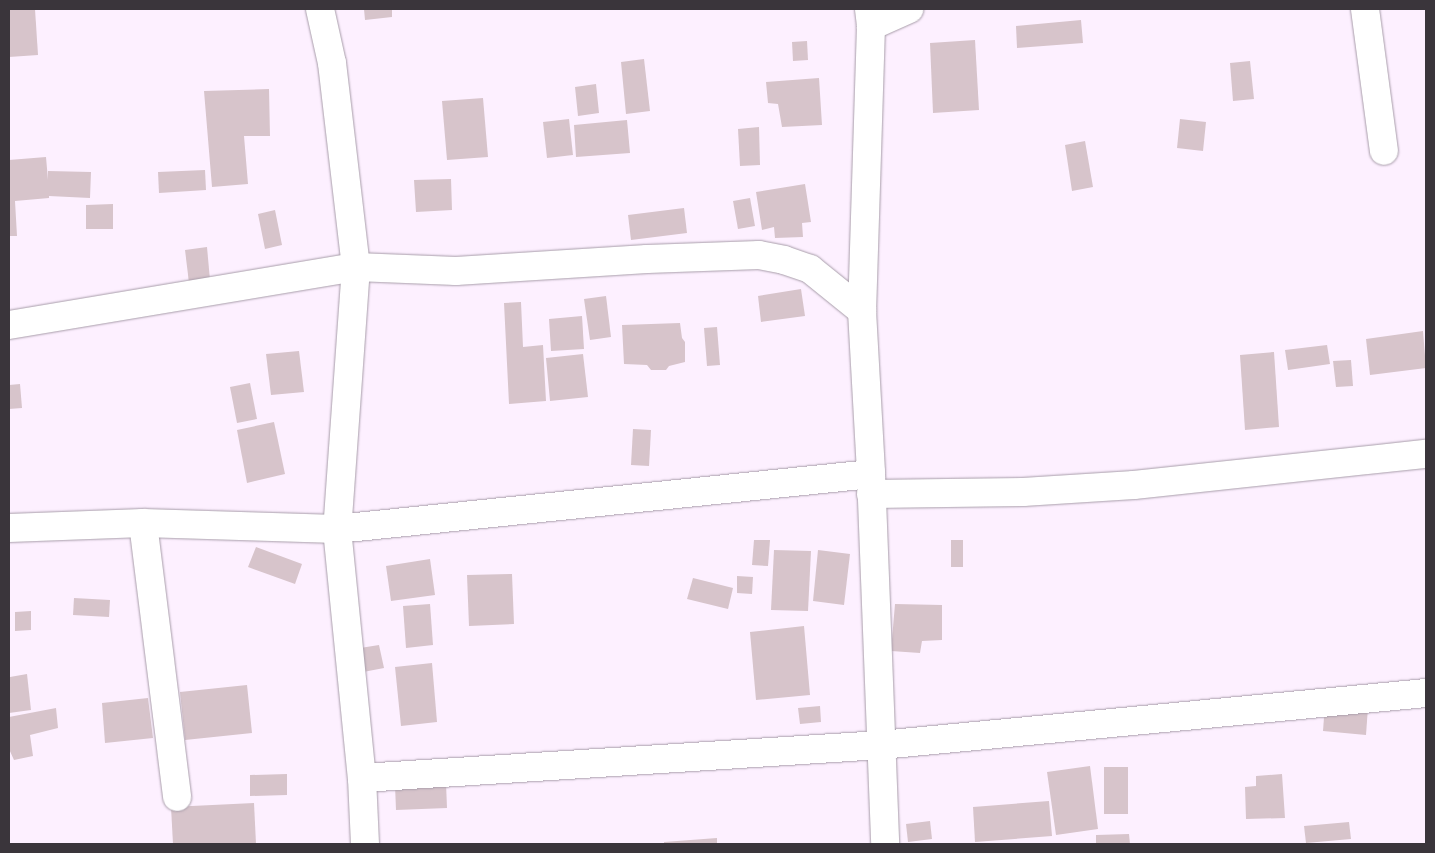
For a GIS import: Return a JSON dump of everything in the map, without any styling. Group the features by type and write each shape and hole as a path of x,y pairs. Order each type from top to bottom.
{"street":[{"path":"320,9 332,64 356,267 337,529 362,778 365,844"},
{"path":"885,844 871,484 862,311 870,18 908,9"},
{"path":"1364,9 1384,151"},
{"path":"9,325 356,267 456,271 647,259 759,255 810,268 862,311"},
{"path":"9,528 143,522 337,529 871,484 1023,492 1125,485 1426,454"},
{"path":"143,522 177,797"},
{"path":"362,778 882,745 1426,693"}],"building":[{"path":"9,9 35,9 38,55 9,57"},
{"path":"364,9 392,9 392,17 365,20"},
{"path":"1081,20 1083,43 1017,48 1016,26"},
{"path":"975,40 979,110 933,113 930,43"},
{"path":"807,41 808,60 793,61 792,42"},
{"path":"644,59 650,111 626,114 621,62"},
{"path":"1250,61 1254,99 1233,101 1230,63"},
{"path":"819,78 822,125 782,127 778,104 768,103 766,82"},
{"path":"596,84 599,113 578,116 575,87"},
{"path":"269,89 270,136 244,136 248,184 212,187 204,91"},
{"path":"483,98 488,157 447,160 442,101"},
{"path":"569,119 573,155 547,158 543,122"},
{"path":"1180,119 1206,122 1203,151 1177,148"},
{"path":"627,120 630,153 576,157 574,125"},
{"path":"759,127 760,165 740,166 738,129"},
{"path":"1085,141 1093,187 1072,191 1065,145"},
{"path":"46,157 48,180 48,171 91,172 90,198 49,196 49,198 15,201 17,236 9,236 9,160"},
{"path":"205,170 206,190 159,193 158,172"},
{"path":"451,179 452,210 416,212 414,180"},
{"path":"805,184 811,222 802,223 803,237 775,238 774,227 762,230 756,192"},
{"path":"750,198 755,226 738,229 733,201"},
{"path":"113,204 113,229 86,229 86,205"},
{"path":"684,208 687,233 631,240 628,215"},
{"path":"275,210 282,245 265,249 258,214"},
{"path":"207,247 210,280 189,283 185,250"},
{"path":"801,289 805,316 761,322 758,296"},
{"path":"606,296 611,337 590,340 584,299"},
{"path":"521,302 523,347 543,345 546,401 509,404 504,303"},
{"path":"582,316 584,349 551,351 549,319"},
{"path":"680,323 682,338 685,342 685,362 669,366 666,370 651,370 647,365 624,364 622,325"},
{"path":"717,327 720,365 707,366 704,328"},
{"path":"1423,331 1426,368 1370,375 1366,339"},
{"path":"1327,345 1330,364 1288,370 1285,350"},
{"path":"299,351 304,392 271,395 266,354"},
{"path":"1274,352 1279,427 1245,430 1240,355"},
{"path":"583,354 588,397 550,401 546,358"},
{"path":"1351,360 1353,386 1336,387 1333,361"},
{"path":"250,383 257,419 237,423 230,387"},
{"path":"20,384 22,408 9,409 9,385"},
{"path":"274,422 285,474 247,483 237,430"},
{"path":"633,429 651,430 649,466 631,465"},
{"path":"754,540 770,540 768,566 752,565"},
{"path":"951,540 963,540 963,567 951,567"},
{"path":"256,547 302,564 295,584 248,567"},
{"path":"774,550 811,551 808,611 771,610"},
{"path":"818,550 850,554 844,605 813,601"},
{"path":"430,559 435,595 391,601 386,566"},
{"path":"512,574 514,624 469,626 467,575"},
{"path":"737,576 753,577 752,594 737,593"},
{"path":"693,578 733,588 728,609 687,599"},
{"path":"74,598 110,600 109,617 73,615"},
{"path":"430,604 433,645 406,648 403,606"},
{"path":"895,604 942,605 942,640 922,641 920,653 891,651"},
{"path":"31,611 31,630 15,631 15,612"},
{"path":"804,626 810,695 756,700 750,632"},
{"path":"379,645 384,668 358,673 354,649"},
{"path":"432,663 437,722 401,726 395,667"},
{"path":"27,674 31,710 9,713 10,677"},
{"path":"247,685 252,733 185,740 180,692"},
{"path":"148,698 153,738 105,743 102,703"},
{"path":"1325,704 1368,707 1366,735 1323,731"},
{"path":"820,706 821,722 800,724 798,708"},
{"path":"56,708 58,728 30,735 33,756 14,760 9,749 9,717"},
{"path":"1090,766 1098,829 1056,835 1047,772"},
{"path":"1104,767 1128,767 1128,814 1104,814"},
{"path":"287,774 287,795 250,796 250,775"},
{"path":"1282,774 1285,818 1246,819 1245,787 1256,786 1256,776"},
{"path":"446,783 447,808 396,810 395,785"},
{"path":"1049,801 1052,836 975,842 973,807"},
{"path":"254,803 256,844 173,844 171,807"},
{"path":"930,821 932,839 908,842 906,824"},
{"path":"1349,822 1351,839 1306,843 1304,826"},
{"path":"1129,834 1130,844 1096,844 1096,835"},
{"path":"717,838 717,844 664,844 664,842"}]}
